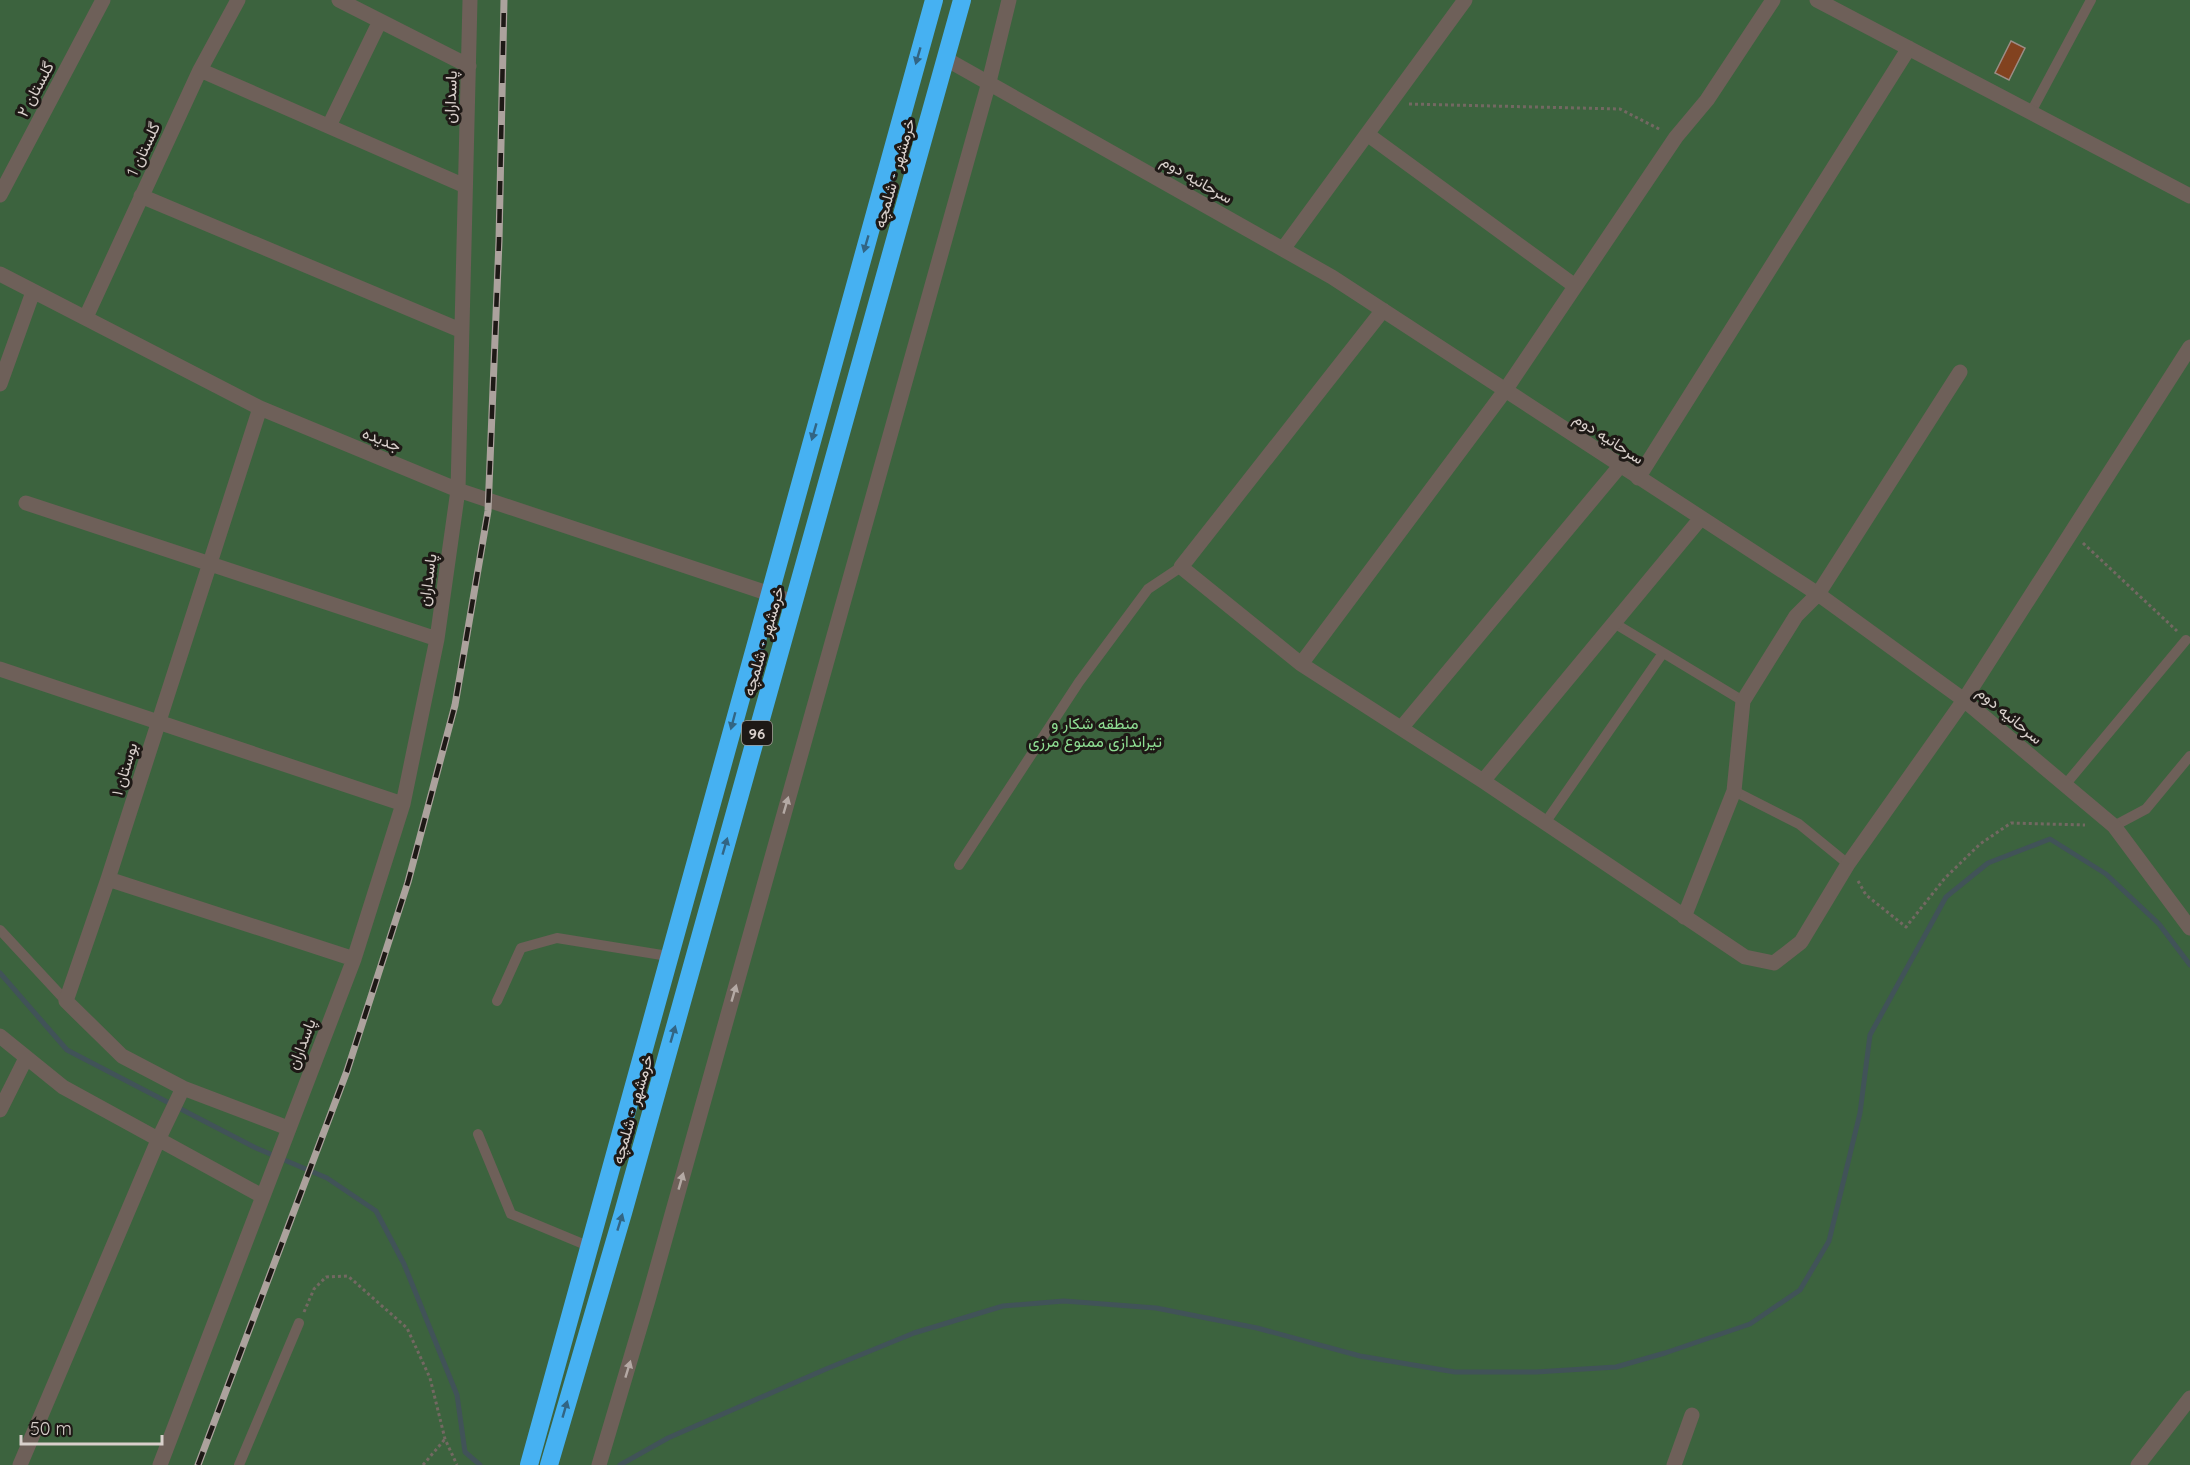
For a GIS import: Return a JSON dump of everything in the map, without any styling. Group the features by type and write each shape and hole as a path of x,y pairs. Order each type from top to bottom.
{"highway":[{"name":"خرمشهر - شلمچه","path":"529,1465 934,0"},
{"name":"خرمشهر - شلمچه","path":"549,1465 623,1213 962,0"}],"street":[{"name":"گلستان ۲","path":"0,195 103,0"},
{"name":"گلستان 1","path":"86,317 200,70 238,0"},
{"path":"339,0 469,66"},
{"name":"پاسداران","path":"160,1465 354,959 403,804 437,639 458,490 460,330 470,0"},
{"path":"599,1465 648,1300 989,82 1009,0"},
{"path":"1283,249 1465,0"},
{"path":"1301,664 1504,392 1676,137 1707,100 1773,0"},
{"path":"1817,0 2190,196"},
{"path":"329,126 380,21"},
{"path":"1638,478 1909,48"},
{"name":"سرحانیه دوم","path":"946,59 1283,249 1383,310 1504,392 1818,594 1964,700 2114,826 2189,924"},
{"path":"200,70 465,186"},
{"path":"1367,134 1575,286"},
{"path":"141,196 460,330"},
{"name":"جدیده","path":"0,274 260,408 458,490 794,602"},
{"path":"0,384 33,292"},
{"path":"1383,310 1181,567 1301,664 1402,728 1745,957 1774,963 1801,942 1848,864 1964,700 2190,347"},
{"path":"1684,917 1734,791 1743,701 1796,616 1818,594 1959,372"},
{"name":"بوستان ۱","path":"66,1000 108,879 260,408"},
{"path":"1402,728 1620,466"},
{"path":"26,503 437,639"},
{"path":"1482,781 1701,518"},
{"path":"0,669 158,720 403,804"},
{"path":"108,879 354,959"},
{"path":"66,1000 122,1056 181,1092 285,1135"},
{"path":"0,1036 63,1087 159,1137 262,1196"},
{"path":"0,1110 26,1058"},
{"path":"20,1465 159,1137 181,1092"},
{"path":"2138,1465 2190,1398"},
{"path":"1674,1465 1692,1415"}],"lane":[{"path":"2031,112 2091,0"},
{"path":"959,865 1079,682 1148,589 1181,567"},
{"path":"1614,623 1743,701"},
{"path":"2065,785 2186,640"},
{"path":"1545,823 1663,653"},
{"path":"2114,826 2146,808 2190,756"},
{"path":"1734,791 1799,824 1848,864"},
{"path":"0,930 66,1000"},
{"path":"497,1000 521,948 557,938 668,956"},
{"path":"478,1134 511,1215 588,1246"},
{"path":"239,1465 299,1323"}],"path":[{"path":"1391,101 1424,106 1563,106 1620,109 1676,137"},
{"path":"2072,532 2186,640"},
{"path":"1848,864 1866,895 1906,927 1945,878 1980,844 2011,823 2114,826"},
{"path":"299,1323 314,1289 326,1277 348,1276 407,1328 430,1378 445,1439 457,1465"},
{"path":"423,1465 445,1439"}],"green space":[{"name":"منطقه شکار و تیراندازی ممنوع مرزی","path":"0,0 2190,0 2190,1465 0,1465"}],"building":[{"path":"2011,41 2025,48 2009,80 1995,73"}],"waterway":[{"path":"620,1465 668,1438 826,1369 914,1333 1003,1306 1064,1301 1156,1308 1257,1328 1360,1356 1455,1372 1536,1372 1616,1367 1665,1353 1750,1324 1800,1290 1829,1241 1860,1113 1870,1035 1946,897 1988,863 2050,839 2106,874 2159,924 2190,965"},
{"path":"0,973 67,1050 256,1148 327,1178 376,1211 404,1264 457,1395 465,1452 480,1465"}],"railway":[{"path":"198,1465 347,1071 408,882 455,705 488,511 499,241 504,0"}]}
